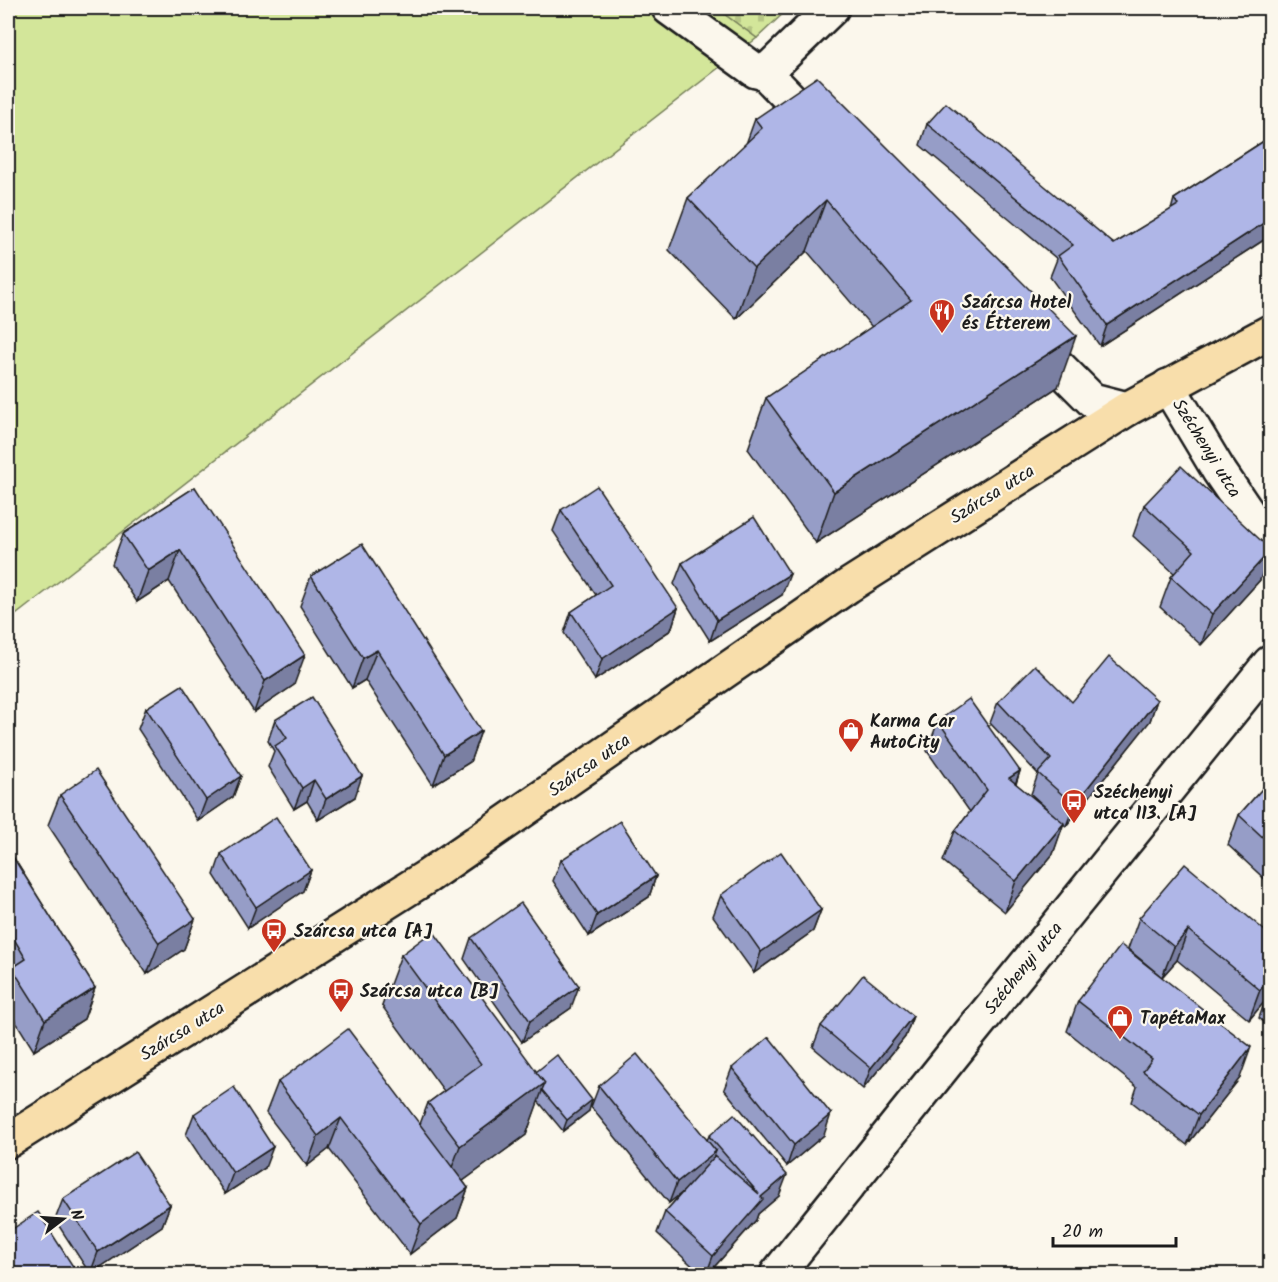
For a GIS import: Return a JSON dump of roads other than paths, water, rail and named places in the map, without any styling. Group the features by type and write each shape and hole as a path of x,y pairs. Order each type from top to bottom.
{"main road":[{"name":"Széchenyi utca","path":"1168,386 1270,332"},
{"name":"Szárcsa utca","path":"8,1141 428,876 848,586 1127,409 1168,386"}],"street":[{"path":"669,8 756,71 765,73 840,149"},
{"path":"765,73 832,8"},
{"path":"1008,316 1092,400 1127,409"},
{"name":"Széchenyi utca","path":"1168,386 1219,471 1270,546"},
{"name":"Széchenyi utca","path":"777,1275 939,1071 1270,663"}],"place":[{"name":"Szárcsa Hotel és Étterem","path":"942,335"},
{"name":"Karma Car AutoCity","path":"851,754"},
{"name":"Széchenyi utca 113. [A]","path":"1074,825"},
{"name":"Szárcsa utca [A]","path":"274,954"},
{"name":"Szárcsa utca [B]","path":"341,1014"},
{"name":"TapétaMax","path":"1120,1041"}]}
